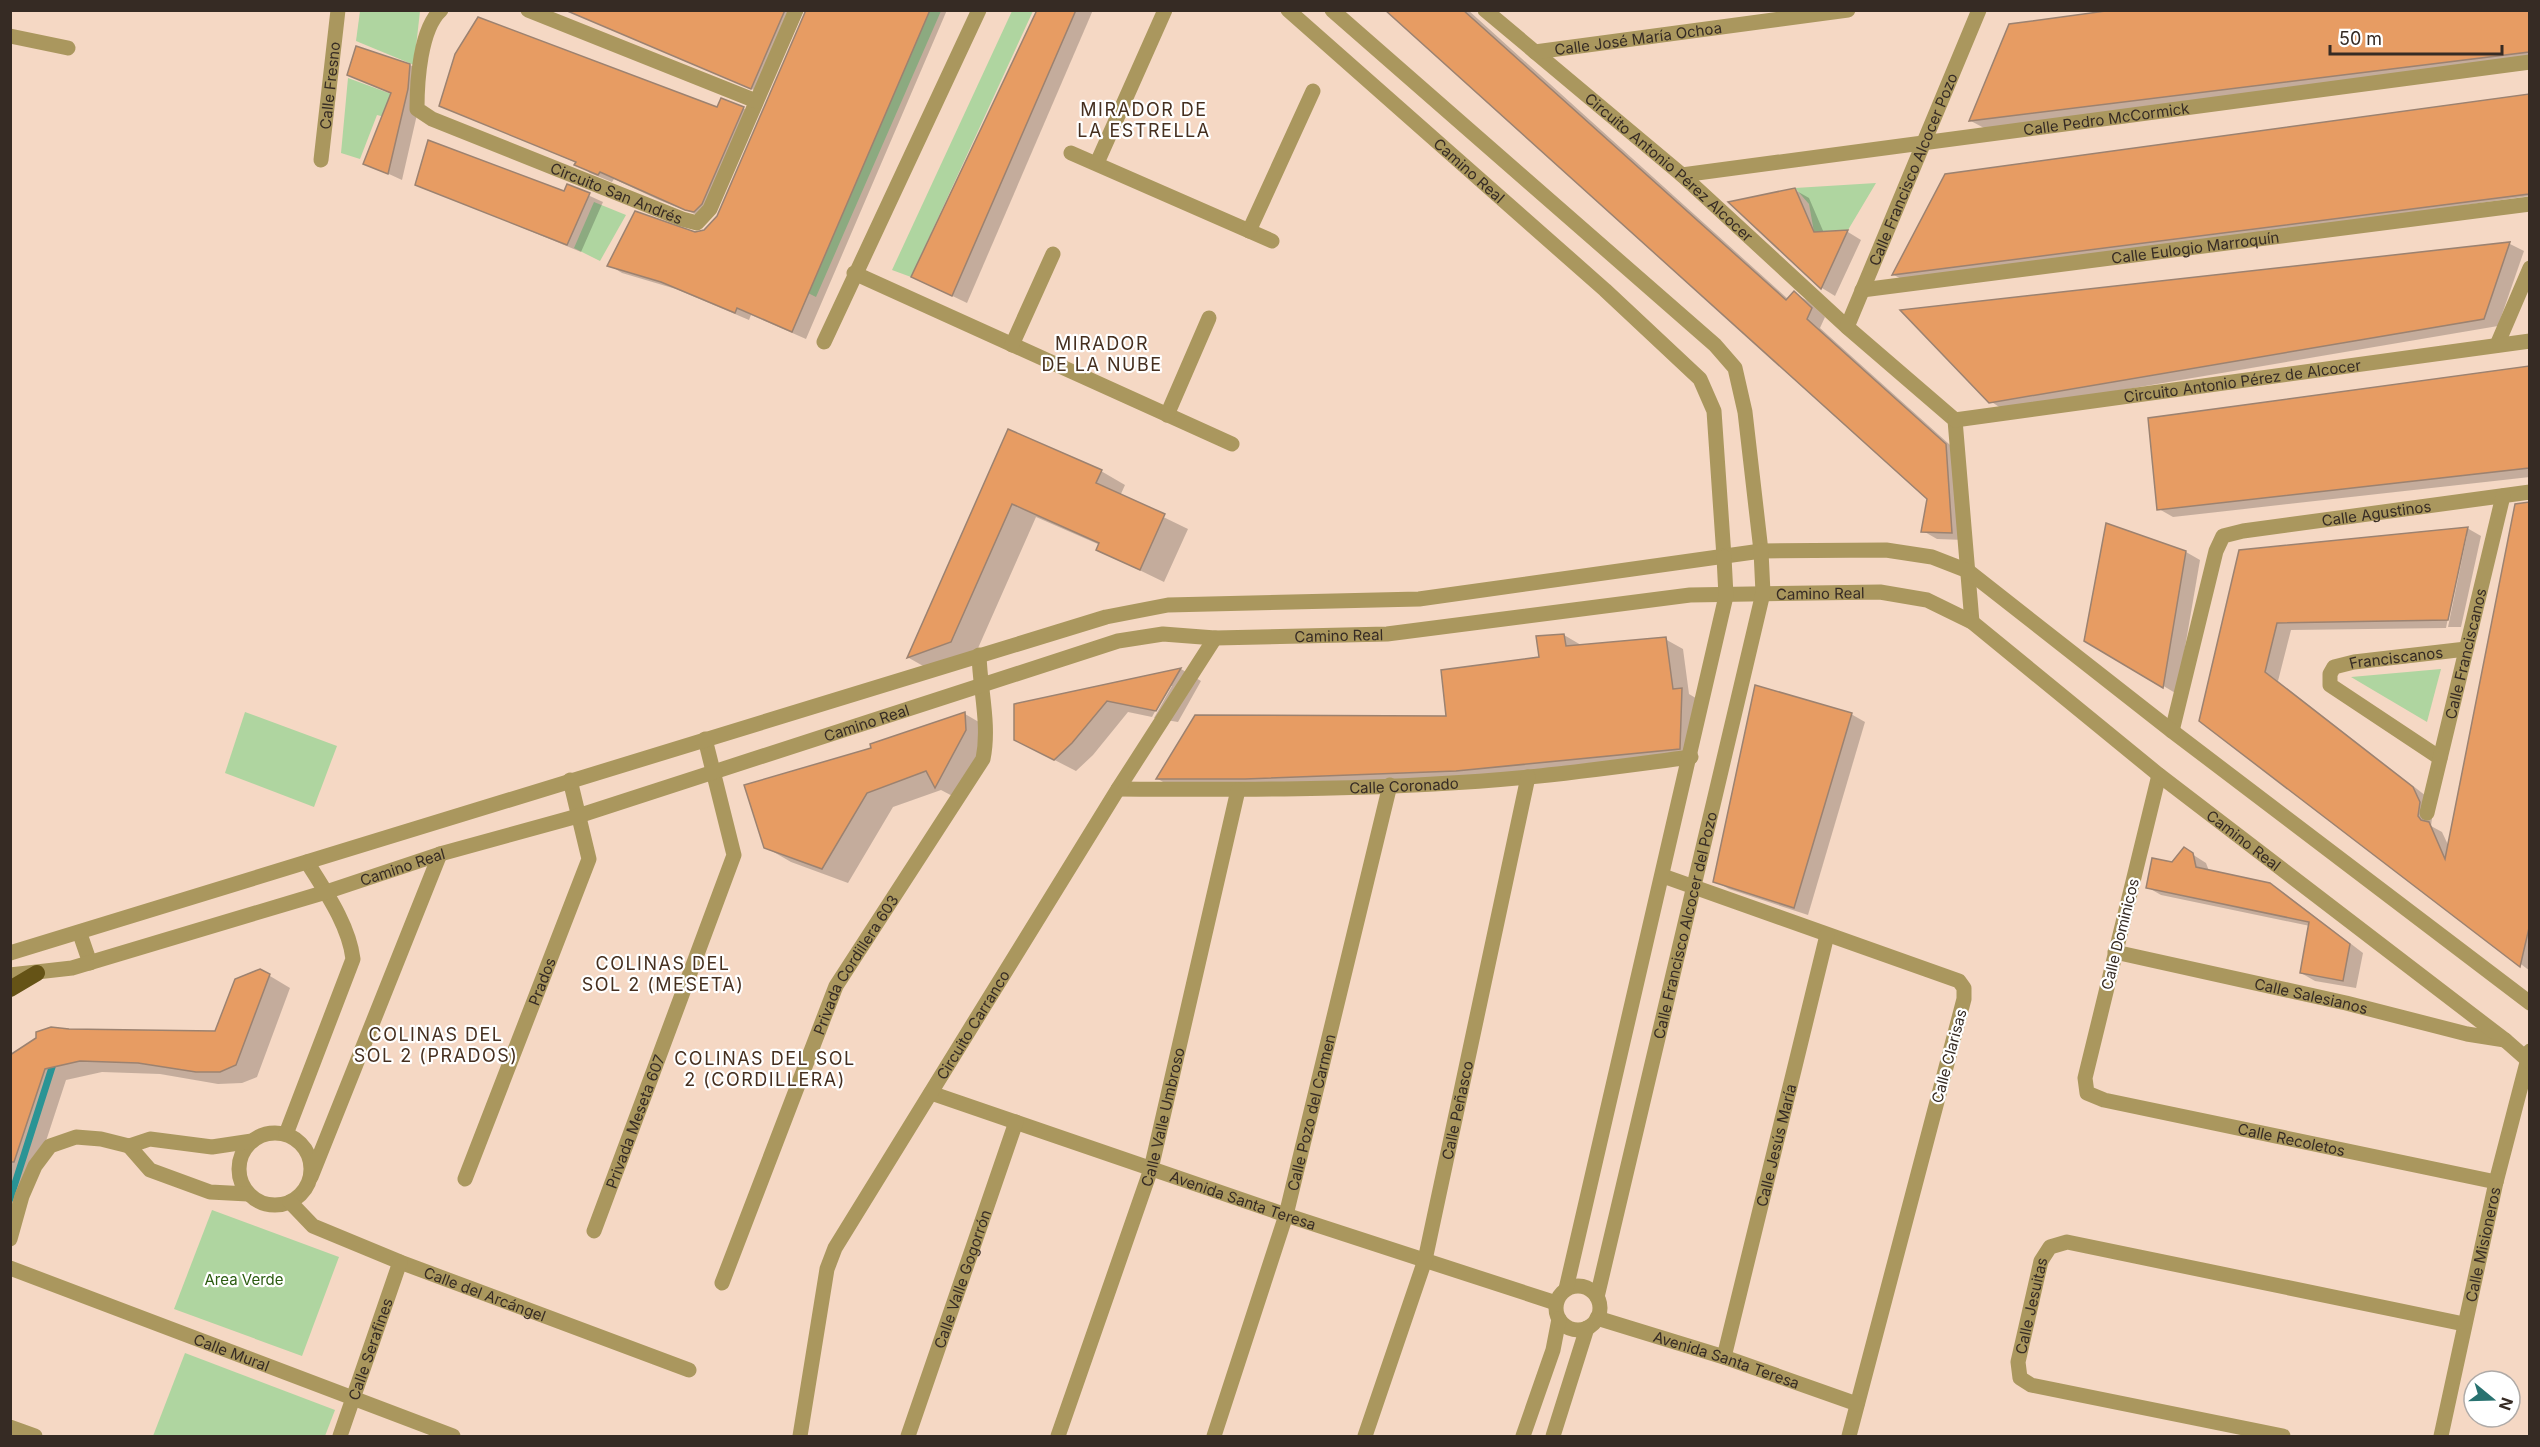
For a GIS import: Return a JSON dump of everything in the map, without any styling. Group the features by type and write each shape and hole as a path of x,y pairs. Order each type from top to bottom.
{"highway":[{"path":"10,989 37,973"}],"street":[{"name":"Calle Fresno","path":"321,159 338,10"},
{"name":"Circuito San Andrés","path":"441,10 427,31 417,87 417,109 432,118 682,219 698,223 710,210 796,10"},
{"path":"528,10 756,101"},
{"path":"824,342 854,273 979,10"},
{"path":"1097,163 1165,10"},
{"name":"Camino Real","path":"1288,10 1605,290 1700,379 1714,411 1724,556"},
{"name":"Camino Real","path":"1332,10 1715,345 1735,368 1745,412 1761,551"},
{"name":"Circuito Antonio Pérez Alcocer","path":"1485,10 1682,175 1847,327"},
{"name":"Calle José María Ochoa","path":"1535,52 1848,10"},
{"name":"Calle Francisco Alcocer Pozo","path":"1847,327 1979,10"},
{"path":"10,36 68,48"},
{"name":"Calle Pedro McCormick","path":"1682,175 2529,62"},
{"path":"1249,231 1313,91"},
{"path":"1071,153 1272,241"},
{"name":"Calle Eulogio Marroquín","path":"1862,290 2529,204"},
{"path":"1012,345 1053,254"},
{"path":"2497,345 2529,268"},
{"path":"854,273 1232,444"},
{"path":"1167,415 1209,318"},
{"path":"1847,327 1955,420 1972,622"},
{"name":"Circuito Antonio Pérez de Alcocer","path":"1955,420 2529,341"},
{"name":"Calle Agustinos","path":"2172,731 2216,551 2223,536 2243,531 2529,492"},
{"name":"Calle Franciscanos","path":"2427,813 2503,496"},
{"name":"Camino Real","path":"10,953 36,944 80,934 705,738 1106,617 1167,605 1419,598 1761,551 1886,550 1932,557 1968,571 2172,731 2529,1003"},
{"name":"Calle Francisco Alcocer del Pozo","path":"1597,1297 1763,593 1761,551"},
{"name":"Calle Francisco Alcocer del Pozo","path":"1566,1289 1691,757 1726,596 1724,556"},
{"name":"Camino Real","path":"10,975 37,973 90,963 326,892 440,854 578,816 1118,641 1163,634 1215,638 1387,634 1690,595 1880,592 1927,600 1972,622 2159,775 2529,1058"},
{"name":"Circuito Carranco","path":"800,1437 827,1269 831,1258 1118,789 1215,638"},
{"name":"Franciscanos","path":"2440,758 2330,685 2330,674 2334,667 2354,662 2466,649"},
{"name":"Privada Cordillera 603","path":"722,1283 836,986 983,759 988,737 980,686 979,655"},
{"name":"Privada Meseta 607","path":"594,1231 734,855 711,772 705,738"},
{"name":"Calle Coronado","path":"1118,789 1238,790 1390,785 1528,777 1691,757"},
{"name":"Calle Dominicos","path":"2087,1093 2085,1078 2159,775"},
{"name":"Calle Peñasco","path":"1365,1437 1425,1260 1528,777"},
{"name":"Prados","path":"465,1179 589,859 570,780"},
{"name":"Calle Pozo del Carmen","path":"1214,1437 1286,1215 1390,785"},
{"name":"Calle Valle Umbroso","path":"1058,1437 1151,1169 1238,790"},
{"path":"129,1146 150,1170 210,1192 248,1194 268,1204 290,1202 306,1187 440,854"},
{"path":"286,1134 352,959 351,946 326,892 307,862"},
{"name":"Calle Clarisas","path":"1663,876 1959,981 1964,988 1964,999 1849,1437"},
{"path":"80,934 90,963"},
{"name":"Calle Jesús María","path":"1724,1357 1827,935"},
{"name":"Calle Salesianos","path":"2115,952 2346,1003 2467,1034 2505,1040"},
{"name":"Calle Misioneros","path":"2441,1437 2496,1182 2529,1058"},
{"name":"Avenida Santa Teresa","path":"931,1093 1286,1215 1425,1260 1557,1311"},
{"name":"Calle Recoletos","path":"2087,1093 2116,1102 2496,1182"},
{"name":"Calle Valle Gogorrón","path":"908,1437 1016,1122"},
{"path":"10,1239 22,1196 35,1166 50,1146 76,1137 101,1139 129,1146 150,1139 212,1147 252,1141 268,1133 286,1134 303,1146 309,1155 311,1176"},
{"path":"248,1194 242,1185 239,1166 245,1148 252,1141"},
{"name":"Calle del Arcángel","path":"290,1202 314,1226 400,1262 689,1370"},
{"name":"Calle Jesuitas","path":"2283,1437 2031,1385 2020,1378 2018,1362 2041,1261 2050,1246 2067,1242 2464,1324"},
{"name":"Calle Serafines","path":"340,1437 400,1262"},
{"name":"Calle Mural","path":"10,1268 453,1437"},
{"path":"1523,1437 1553,1350 1557,1311 1566,1289 1576,1286 1586,1287 1597,1297 1600,1308 1592,1323 1553,1437"},
{"path":"1557,1311 1569,1328 1592,1323"},
{"name":"Avenida Santa Teresa","path":"1592,1323 1724,1357 1857,1404"},
{"path":"10,1427 35,1437"}],"green space":[{"path":"360,11 420,11 414,65 356,41"},
{"path":"926,11 941,11 816,297 802,290"},
{"path":"1012,11 1033,11 911,277 892,270"},
{"path":"348,78 405,99 400,121 377,115 360,159 341,153"},
{"path":"1876,183 1848,230 1814,232 1809,204 1795,188"},
{"path":"594,202 626,215 600,261 574,248"},
{"path":"2441,669 2427,722 2351,677"},
{"path":"245,712 337,746 314,807 225,773"},
{"name":"Area Verde","path":"212,1210 339,1257 302,1356 174,1309"},
{"path":"185,1353 335,1410 325,1436 153,1436"}],"building":[{"path":"565,10 785,10 751,89"},
{"path":"806,10 930,10 792,332 737,308 735,313 661,282 607,266 635,211 695,232 704,230 717,216"},
{"path":"1037,10 1076,10 952,296 911,277"},
{"path":"1385,10 1463,10 1786,300 1794,291 1812,308 1807,319 1946,444 1952,533 1921,532 1927,499"},
{"path":"2113,10 2529,10 2529,52 1969,121 2009,24"},
{"path":"478,17 717,107 721,98 744,107 702,204 694,212 685,210 600,172 598,175 574,165 576,162 439,106 455,54"},
{"path":"356,46 410,64 408,89 388,174 363,164 391,93 347,75"},
{"path":"2529,94 2529,194 1892,275 1945,174"},
{"path":"428,140 564,191 567,184 590,193 567,245 415,185"},
{"path":"1795,188 1814,232 1848,230 1821,289 1728,202"},
{"path":"2510,242 2484,319 1989,403 1900,310"},
{"path":"2529,366 2529,468 2157,510 2148,418"},
{"path":"1008,429 1102,470 1096,483 1165,514 1140,570 1096,550 1099,543 1012,504 951,642 907,658"},
{"path":"2529,502 2529,928 2520,967 2199,721 2239,550 2468,527 2448,620 2277,623 2265,672 2413,787 2420,802 2418,816 2421,820 2429,822 2445,859 2515,504"},
{"path":"2106,523 2186,551 2163,688 2084,641"},
{"path":"1564,634 1566,646 1666,637 1673,689 1682,688 1680,749 1456,771 1245,779 1156,779 1195,715 1446,716 1441,670 1539,657 1536,636"},
{"path":"1181,668 1156,711 1107,701 1072,743 1054,760 1014,740 1014,704"},
{"path":"1755,685 1852,713 1794,908 1713,882"},
{"path":"965,712 966,730 935,788 926,771 867,793 822,869 764,848 744,785 871,748 870,744"},
{"path":"2184,847 2193,853 2196,867 2270,883 2350,944 2343,981 2300,973 2309,922 2146,888 2152,858 2172,862"},
{"path":"260,969 270,974 236,1065 220,1072 196,1072 138,1063 80,1061 45,1069 14,1162 10,1162 10,1055 36,1038 36,1032 51,1027 215,1031 235,979"}],"waterway":[{"path":"10,1199 54,1061"}],"district":[{"name":"MIRADOR DE LA ESTRELLA","path":"1144,119"},
{"name":"MIRADOR DE LA NUBE","path":"1102,353"},
{"name":"COLINAS DEL SOL 2 (MESETA)","path":"663,973"},
{"name":"COLINAS DEL SOL 2 (PRADOS)","path":"436,1044"},
{"name":"COLINAS DEL SOL 2 (CORDILLERA)","path":"765,1068"}]}
